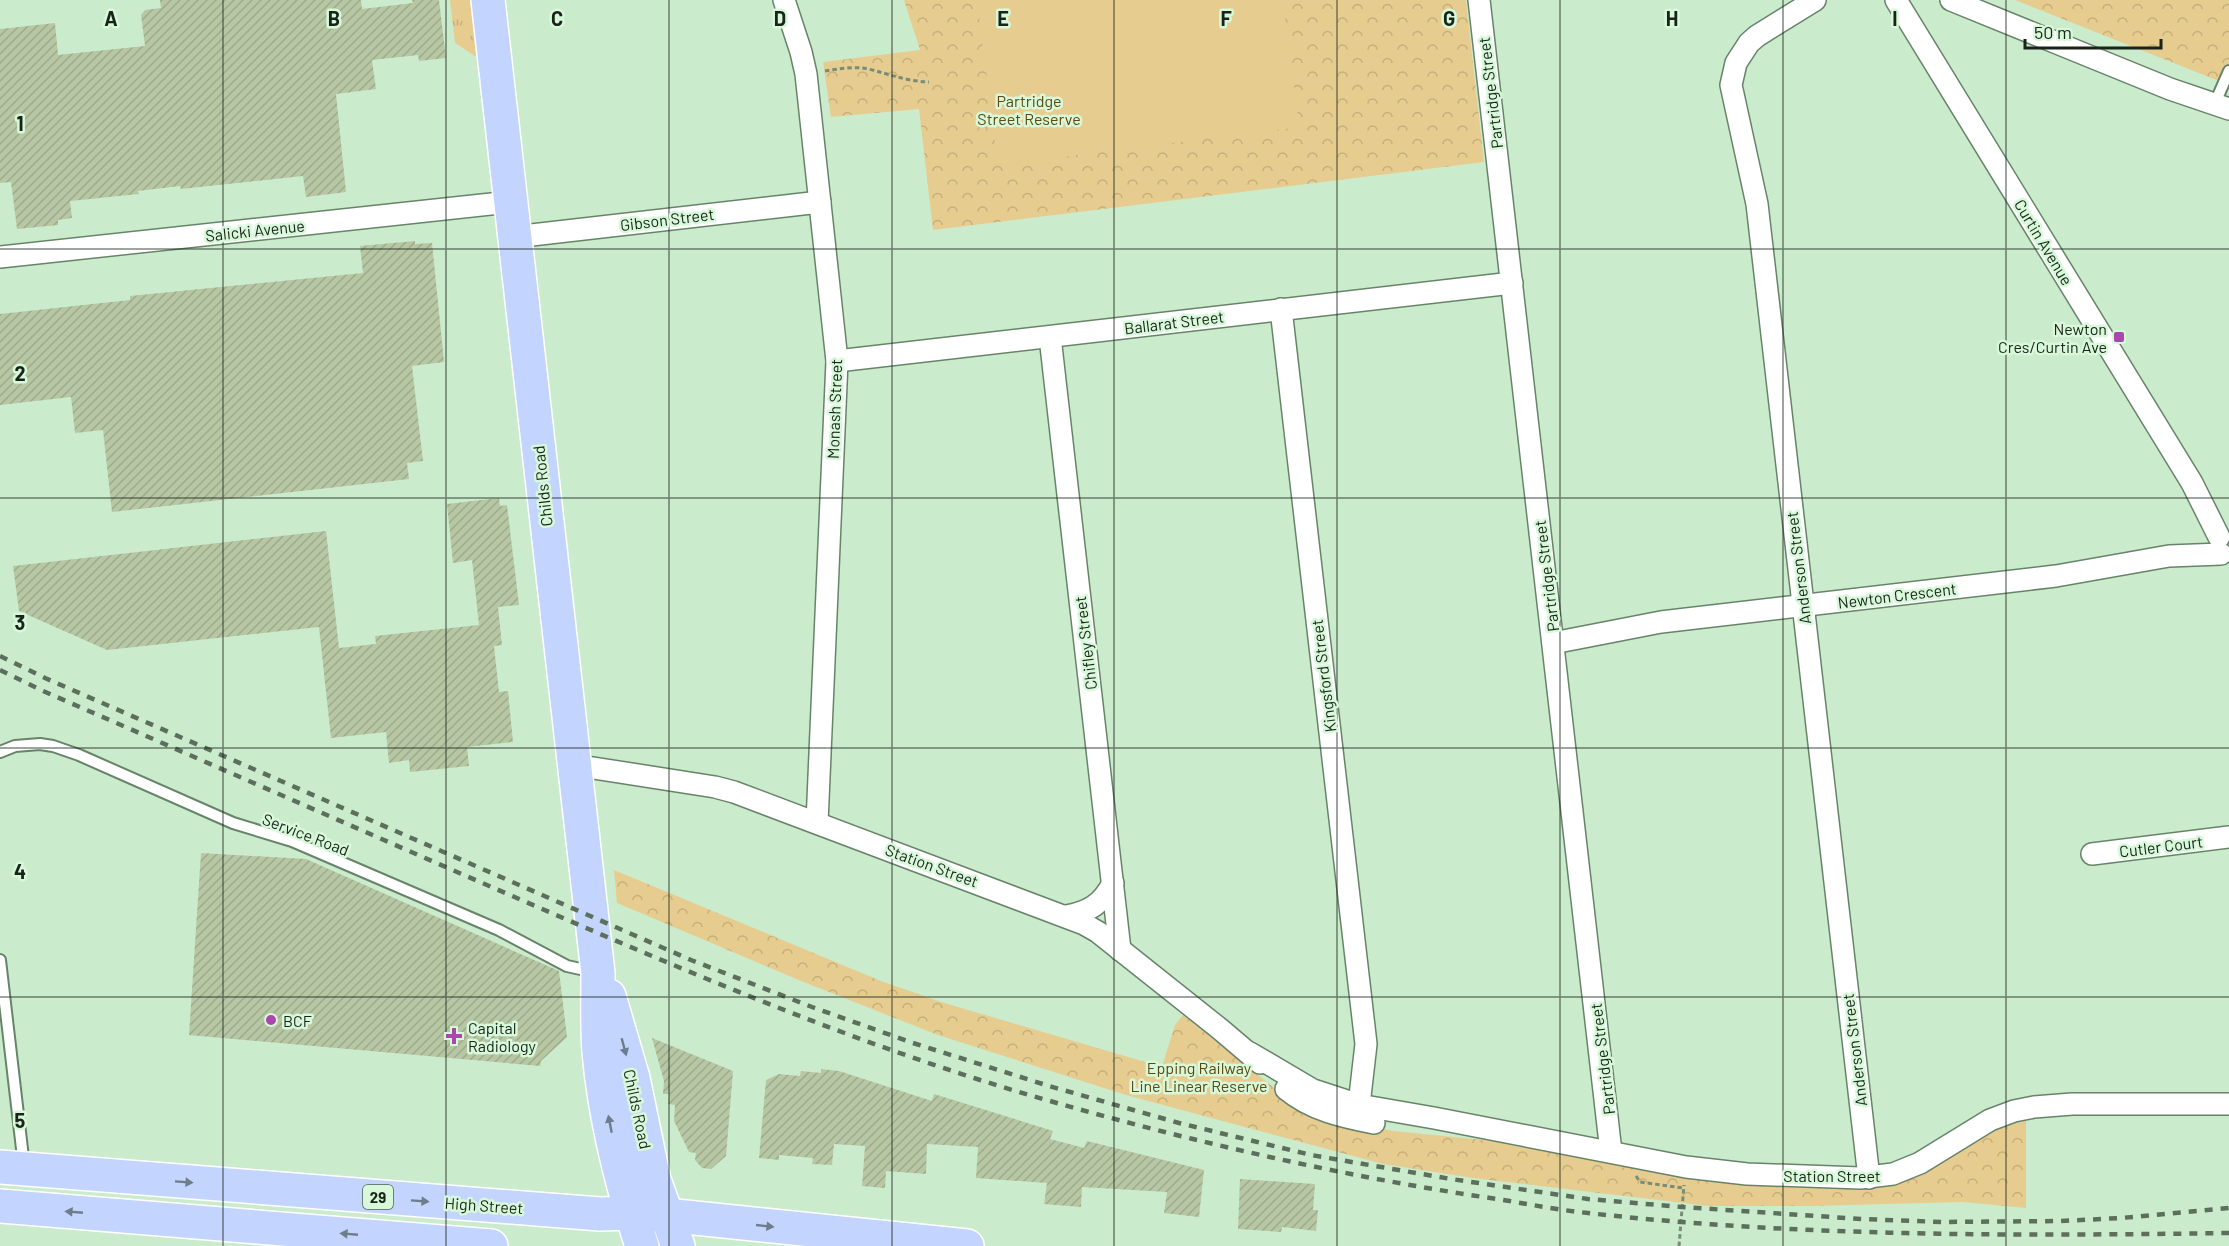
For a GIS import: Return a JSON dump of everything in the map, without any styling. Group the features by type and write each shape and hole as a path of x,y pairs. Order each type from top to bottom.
{"main road":[{"name":"Childs Road","path":"488,0 598,973 599,1050 622,1181 642,1246"},
{"name":"Childs Road","path":"598,973 613,1003 633,1078 653,1178 678,1246"},
{"name":"High Street","path":"12,1168 600,1214 666,1215 967,1246"},
{"path":"125,1216 126,1178"},
{"path":"0,1206 491,1246"}],"street":[{"name":"Monash Street","path":"784,0 804,62 837,361 817,823"},
{"name":"Partridge Street","path":"1479,0 1611,1152"},
{"name":"Anderson Street","path":"1815,0 1749,43 1736,63 1731,85 1757,204 1869,1178"},
{"path":"1951,0 2170,89 2222,106"},
{"name":"Curtin Avenue","path":"1905,3 2192,483 2224,541"},
{"name":"Salicki Avenue","path":"0,257 510,202"},
{"name":"Gibson Street","path":"514,237 820,202"},
{"name":"Ballarat Street","path":"837,361 1512,283"},
{"name":"Kingsford Street","path":"1281,309 1366,1044 1363,1111"},
{"name":"Chifley Street","path":"1050,337 1120,950"},
{"name":"Newton Crescent","path":"1553,643 1661,622 2056,576 2169,556 2224,541"},
{"name":"Station Street","path":"574,765 734,792 1066,916 1098,932 1250,1053 1292,1094 1331,1113 1363,1111 1396,1126 1493,1130 1686,1167 1747,1174 1869,1178 1893,1174 1920,1163 1990,1120 2014,1111 2072,1104 2229,1104"},
{"name":"Cutler Court","path":"2092,854 2229,837"},
{"path":"1066,916 1080,914 1091,909 1107,895 1113,883"}],"lane":[{"path":"2222,106 2229,71"},
{"name":"Service Road","path":"0,752 15,746 40,744 80,755 233,823 292,842 488,926 539,949 567,966 598,973"},
{"path":"0,960 12,1168"}],"path":[{"path":"825,71 867,69 897,79 928,82"},
{"path":"1680,1246 1686,1167"}],"green space":[{"path":"450,0 473,0 480,55 475,56 455,43"},
{"name":"Partridge Street Reserve","path":"904,0 1466,0 1484,162 933,230 919,109 831,117 823,62 920,50"},
{"path":"977,0 1283,0 1299,127 998,165"},
{"path":"2015,0 2229,0 2229,85"},
{"name":"Epping Railway Line Linear Reserve","path":"614,870 881,981 941,1002 1162,1067 1175,1025 1183,1015 1277,1090 1353,1124 1394,1131 1493,1141 1591,1158 1810,1185 1875,1187 1889,1186 1915,1177 2001,1126 2026,1119 2026,1208 1963,1202 1709,1206 1473,1178 1383,1164 1126,1095 938,1035 801,981 617,903"}],"building":[{"path":"160,0 361,0 362,9 413,3 412,0 439,0 446,58 419,61 418,55 372,60 376,89 336,94 346,192 306,197 303,176 181,189 180,186 138,191 139,194 70,201 72,218 58,220 58,225 17,229 11,182 0,183 0,29 55,23 58,55 145,46 141,15 145,10 161,8"},
{"path":"415,241 415,244 432,243 444,362 412,366 423,461 407,463 409,479 112,512 103,430 75,433 71,397 0,405 0,314 130,300 130,296 363,273 360,246"},
{"path":"499,498 500,506 507,505 519,605 498,607 502,645 494,646 499,692 508,691 513,742 467,747 469,766 410,772 409,760 389,763 386,732 331,738 319,627 107,650 19,611 13,566 326,531 339,648 376,644 375,636 479,625 472,560 453,563 447,504"},
{"path":"201,853 306,859 559,971 567,1037 541,1061 540,1066 189,1035"},
{"path":"652,1038 733,1071 726,1156 711,1169 702,1168 695,1160 696,1153 689,1152 674,1121 675,1105 668,1104 669,1094 663,1094 664,1081"},
{"path":"821,1069 839,1071 932,1101 934,1094 1053,1131 1050,1139 1084,1148 1087,1141 1204,1170 1199,1217 1164,1213 1167,1192 1082,1187 1081,1207 1044,1204 1047,1183 976,1178 978,1147 927,1144 926,1174 886,1171 885,1188 862,1186 865,1146 834,1144 832,1165 812,1164 813,1158 779,1155 779,1160 759,1158 766,1080 779,1074 800,1076 801,1071 821,1073"},
{"path":"1240,1179 1315,1184 1313,1210 1318,1210 1316,1231 1282,1227 1281,1232 1238,1229"}],"railway":[{"path":"0,656 45,678 691,960 913,1043 1049,1086 1179,1123 1311,1155 1451,1179 1588,1199 1682,1207 1942,1222 2061,1221 2229,1208"},
{"path":"0,670 43,691 526,902 785,1010 916,1059 983,1081 1216,1145 1440,1190 1565,1210 1668,1221 1748,1227 1908,1233 2069,1235 2229,1233"}],"place":[{"name":"Newton Cres/Curtin Ave","path":"2119,337"},
{"name":"BCF","path":"271,1020"},
{"name":"Capital Radiology","path":"454,1036"}]}
